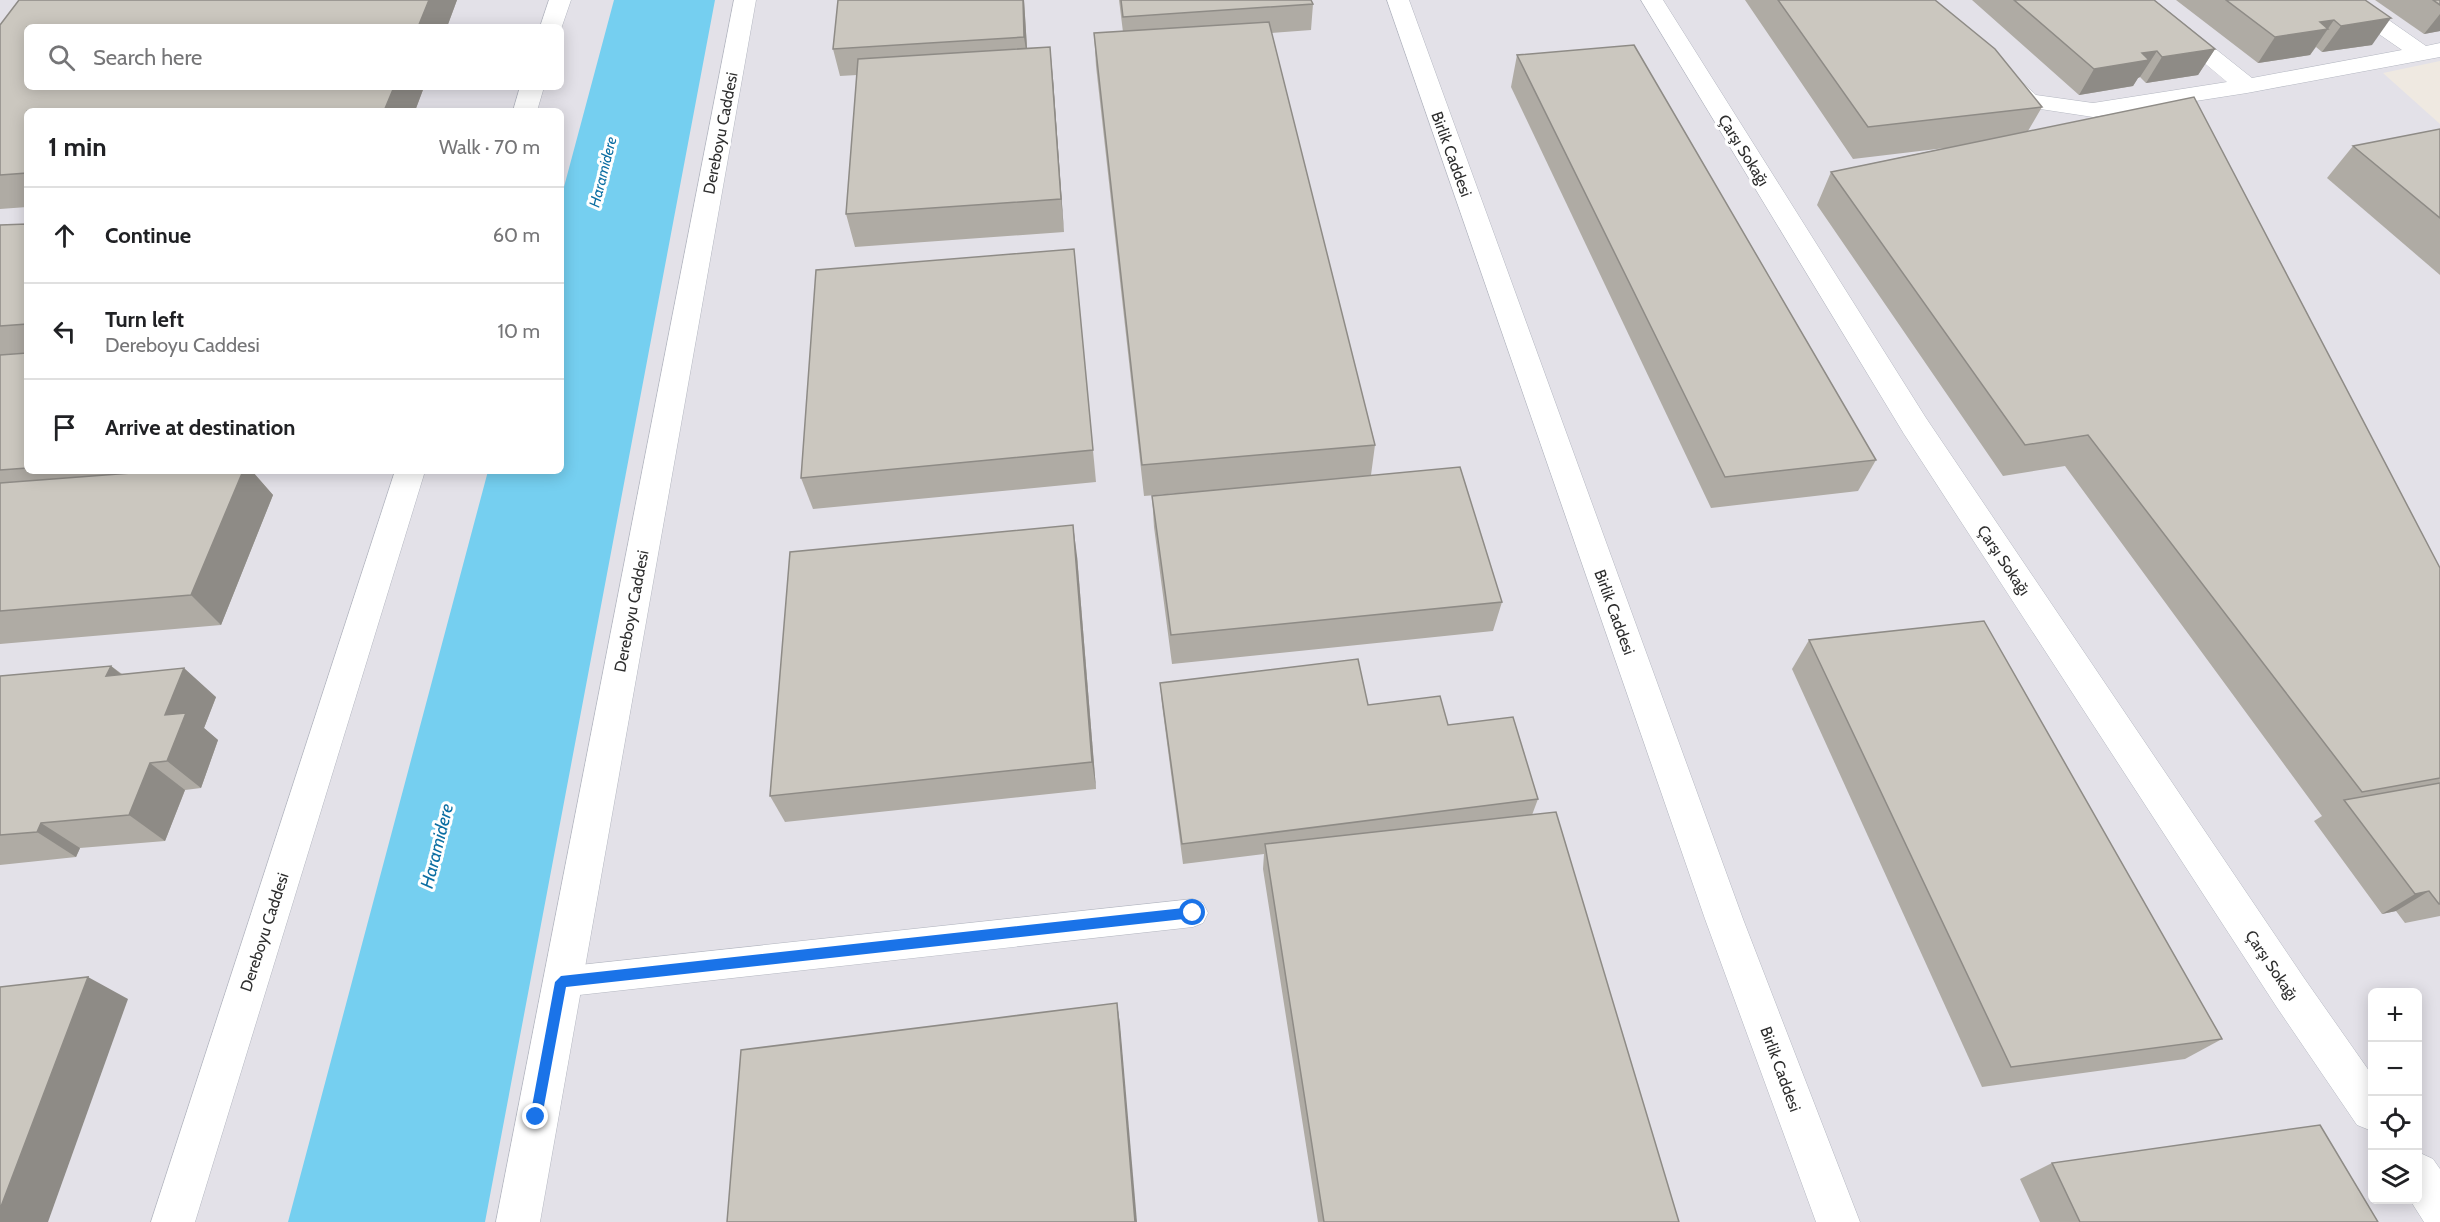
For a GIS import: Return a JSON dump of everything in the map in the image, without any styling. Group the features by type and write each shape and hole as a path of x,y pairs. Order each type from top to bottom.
{"street":[{"path":"552,24 560,0"},
{"name":"Dereboyu Caddesi","path":"518,1222 745,0"},
{"name":"Birlik Caddesi","path":"1398,0 1724,918 1838,1222"},
{"name":"Çarşı Sokağı","path":"1652,0 1915,426 2290,992 2368,1103"},
{"path":"2140,0 2247,86"},
{"path":"2345,0 2431,52"},
{"path":"1988,62 2030,101 2093,110 2247,86 2431,52"},
{"path":"526,108 531,90"},
{"name":"Dereboyu Caddesi","path":"173,1222 410,474"},
{"path":"2422,1180 2440,1207"}],"lane":[{"path":"561,982 1193,913"}],"shaded area":[{"path":"0,0 2440,0 2440,61 2383,73 2440,124 2440,1222 0,1222"}],"water":[{"name":"Haramidere","path":"614,0 715,0 485,1222 288,1222 487,474 564,474 564,187"}],"building":[{"path":"19,0 429,0 419,24 24,24 24,90 393,90 385,108 24,108 24,173 0,175 0,25"},
{"path":"838,0 1023,0 1024,37 833,49"},
{"path":"1121,0 1311,0 1313,4 1123,17"},
{"path":"1778,0 1935,0 1995,49 2042,107 1868,127"},
{"path":"2014,0 2154,0 2215,49 2162,57 2157,51 2142,53 2149,60 2094,69"},
{"path":"2226,0 2365,0 2391,18 2341,26 2334,20 2320,22 2328,29 2275,37"},
{"path":"1269,22 1375,445 1142,465 1094,33"},
{"path":"1634,45 1876,460 1725,477 1517,55"},
{"path":"1050,47 1061,199 846,214 858,59"},
{"path":"2194,97 2440,568 2440,778 2362,792 2088,435 2025,445 1831,172"},
{"path":"2440,129 2440,218 2353,146"},
{"path":"24,224 24,324 0,326 0,225"},
{"path":"1074,249 1093,450 801,478 816,270"},
{"path":"24,353 24,468 0,470 0,355"},
{"path":"1460,467 1502,602 1171,635 1152,496"},
{"path":"118,474 242,474 191,595 0,611 0,483"},
{"path":"1073,525 1092,762 770,796 790,552"},
{"path":"1984,621 2222,1039 2011,1067 1809,640"},
{"path":"1358,659 1368,705 1440,696 1448,725 1513,717 1538,799 1182,844 1160,683"},
{"path":"111,666 106,676 184,668 165,715 186,713 167,761 150,763 129,815 41,823 37,832 0,835 0,676"},
{"path":"2440,783 2439,904 2429,891 2415,894 2344,800"},
{"path":"1556,812 1679,1222 1324,1222 1265,844"},
{"path":"88,977 0,1209 0,987"},
{"path":"1117,1003 1135,1222 727,1222 741,1050"},
{"path":"2320,1125 2378,1222 2080,1222 2052,1163"}],"route":[{"path":"536,1117 561,982 1193,913"}]}
